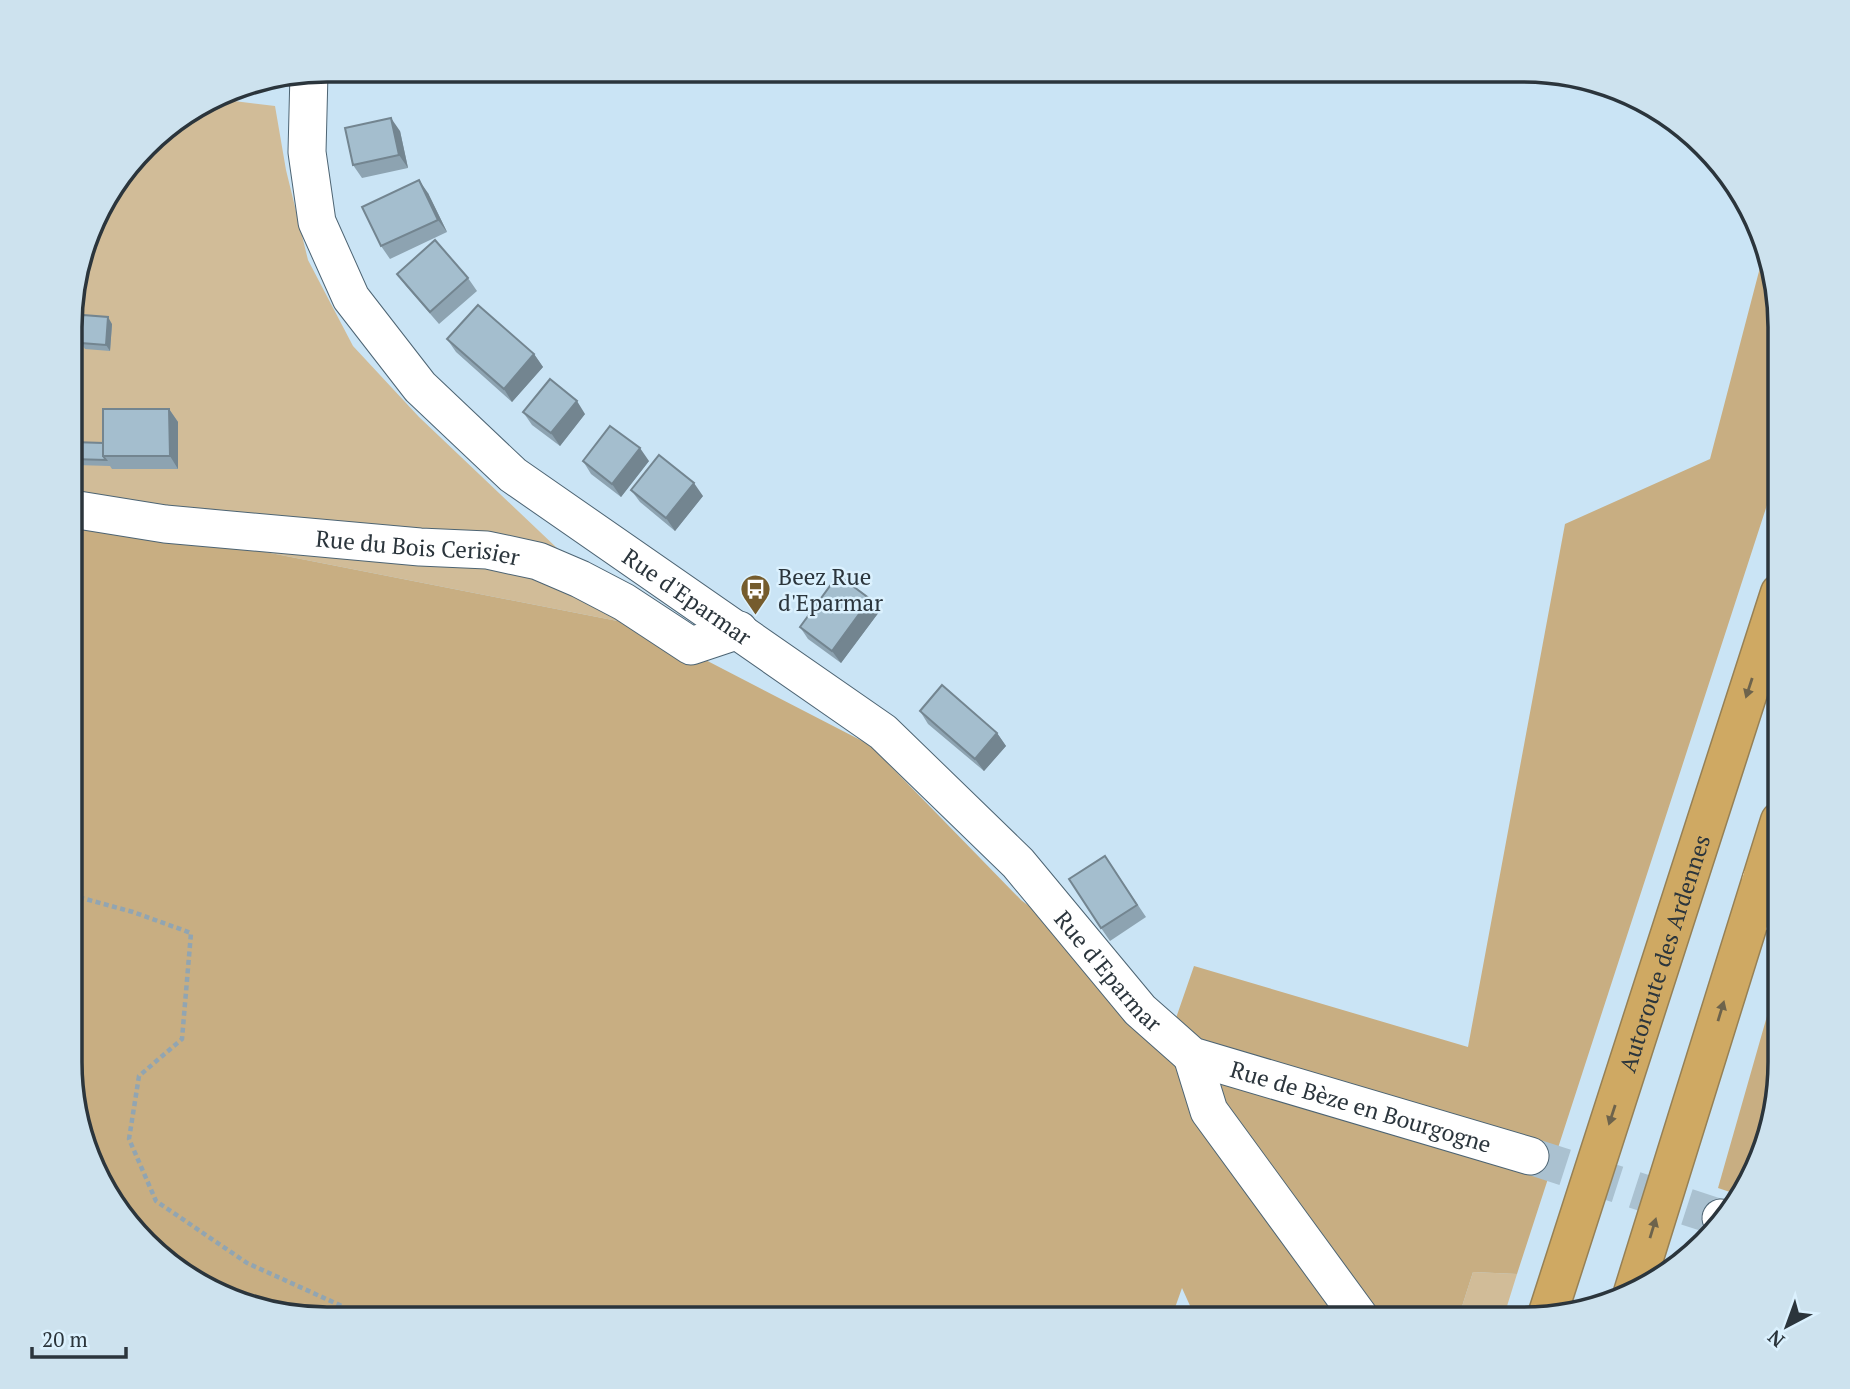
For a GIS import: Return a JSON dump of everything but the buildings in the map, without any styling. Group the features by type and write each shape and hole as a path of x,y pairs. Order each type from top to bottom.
{"highway":[{"name":"Autoroute des Ardennes","path":"1550,1305 1767,633"},
{"path":"1638,1277 1767,861"}],"street":[{"name":"Rue d'Eparmar","path":"309,83 307,152 317,222 351,298 420,387 513,475 883,732 1018,863 1140,1010 1192,1056"},
{"name":"Rue du Bois Cerisier","path":"82,511 166,524 420,547 487,550 538,561 580,579 624,602 691,646 739,631"},
{"path":"1761,880 1767,892"},
{"name":"Rue de Bèze en Bourgogne","path":"1192,1056 1530,1156"},
{"path":"1192,1056 1209,1111 1352,1307"}],"path":[{"path":"83,898 133,912 191,933 182,1039 139,1076 129,1139 156,1201 247,1263 342,1306"}],"shaded area":[{"path":"233,101 275,106 286,170 308,260 353,346 419,417 638,625 82,516 84,295 95,248 108,219 143,166 166,143 191,124"},
{"path":"1760,268 1767,311 1767,505 1517,1274 1473,1272 1462,1307 1190,1307 1182,1288 1175,1307 311,1306 248,1294 205,1274 178,1256 154,1235 133,1211 101,1156 87,1110 83,1078 82,516 638,625 870,745 1021,900 1176,1018 1194,966 1468,1047 1565,524 1710,459"},
{"path":"1767,1016 1767,1078 1755,1141 1730,1192 1718,1188"},
{"path":"1473,1272 1517,1274 1507,1307 1462,1307"}],"tunnel":[{"path":"1530,1156 1713,1215"}],"place":[{"name":"Beez Rue d'Eparmar","path":"755,616"}]}
